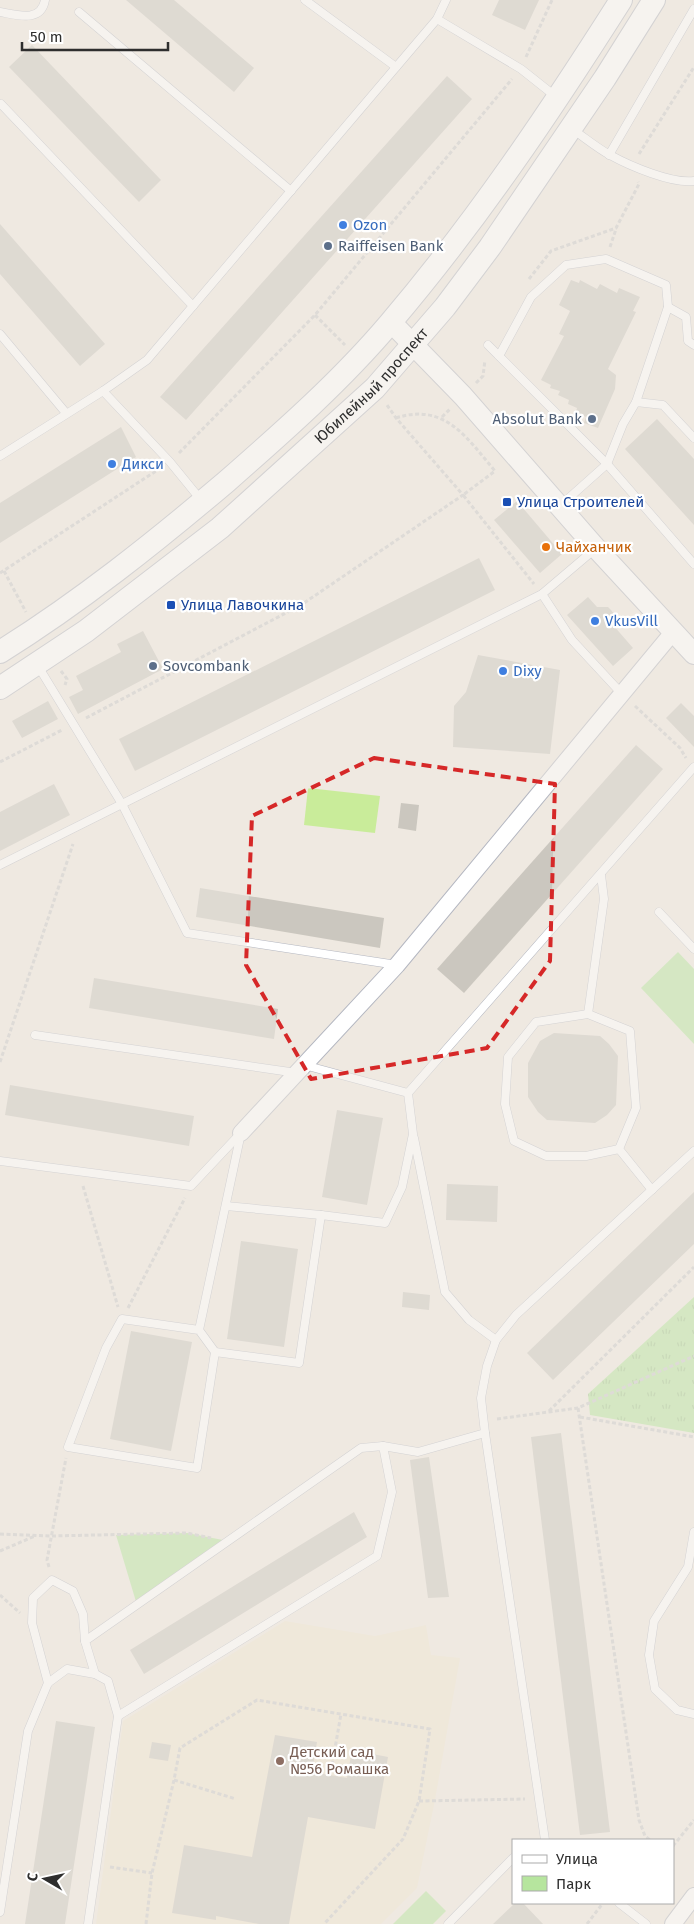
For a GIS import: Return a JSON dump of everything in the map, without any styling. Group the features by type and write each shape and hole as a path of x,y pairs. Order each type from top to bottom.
{"main road":[{"name":"Юбилейный проспект","path":"0,652 67,608 165,533 285,431 356,361 391,322 465,231 559,98 621,0"},
{"name":"Юбилейный проспект","path":"0,688 86,632 220,528 375,388 445,306 490,247 571,128 654,0"}],"street":[{"path":"391,322 463,396 596,548 694,654"},
{"path":"241,1133 397,965 674,631"},
{"path":"673,1924 694,1896"}],"lane":[{"path":"0,12 29,17 38,14 44,6 45,0"},
{"path":"305,0 396,68"},
{"path":"0,456 103,391 148,360 437,19 446,0"},
{"path":"609,155 694,9"},
{"path":"79,12 290,191"},
{"path":"437,19 521,69 559,98"},
{"path":"1,104 193,306"},
{"path":"571,128 609,155 661,176 686,182 694,181"},
{"path":"499,356 532,297 566,265 606,259 666,285 668,307 636,402 623,424 607,464 560,506"},
{"path":"668,307 686,317 688,341 694,345"},
{"path":"0,334 66,413"},
{"path":"488,345 607,464 694,564"},
{"path":"103,391 170,462 202,502"},
{"path":"636,402 663,405 694,438"},
{"path":"0,865 542,594 596,548"},
{"path":"542,594 572,640 622,694"},
{"path":"37,664 122,804 186,933 397,965"},
{"path":"496,1340 469,1320 444,1292 413,1134 408,1093 693,768"},
{"path":"588,1014 604,899 601,875"},
{"path":"659,912 694,949"},
{"path":"588,1014 630,1031 636,1108 619,1149 586,1156 546,1156 514,1141 505,1104 508,1057 536,1022 588,1014"},
{"path":"35,1035 300,1069 408,1093"},
{"path":"0,1161 191,1186 241,1133"},
{"path":"199,1330 241,1133"},
{"path":"226,1206 386,1223 402,1186 413,1134"},
{"path":"619,1149 652,1190"},
{"path":"545,1839 485,1433 481,1398 487,1366 496,1340 516,1315 694,1151"},
{"path":"215,1352 299,1363 321,1215"},
{"path":"122,1320 199,1330 215,1352 197,1468 68,1448 106,1348 122,1320"},
{"path":"85,1641 361,1448 384,1446 418,1452 485,1433"},
{"path":"118,1716 377,1556 392,1492 384,1446"},
{"path":"694,1532 688,1567 654,1621 649,1655 655,1689 677,1710 694,1714"},
{"path":"48,1683 32,1624 33,1598 52,1580 74,1591 83,1614 85,1641 95,1674"},
{"path":"0,1912 28,1731 48,1683 67,1669 95,1674 108,1681 118,1716 88,1924"},
{"path":"448,1924 512,1859"},
{"path":"620,1904 646,1924"}],"path":[{"path":"356,361 341,340 316,315 521,69 552,0"},
{"path":"606,259 616,228 639,184 632,164 694,68"},
{"path":"528,280 551,251 616,228"},
{"path":"442,417 483,376 488,345"},
{"path":"375,388 396,418 463,495 542,594"},
{"path":"0,762 301,605 463,495 495,470 466,438 442,417 416,414 396,418"},
{"path":"622,694 680,748 693,768"},
{"path":"0,1062 79,825"},
{"path":"79,1171 122,1320"},
{"path":"122,1320 191,1186"},
{"path":"549,1412 694,1267"},
{"path":"484,1420 578,1408 694,1356"},
{"path":"578,1408 639,1820 644,1836 648,1839"},
{"path":"580,1417 694,1437"},
{"path":"52,1580 47,1560 68,1448"},
{"path":"0,1534 51,1536 187,1533"},
{"path":"0,1551 36,1535"},
{"path":"0,1595 32,1624"},
{"path":"146,1924 152,1874 180,1748 257,1700 430,1729 419,1801 403,1839 324,1924"},
{"path":"331,1771 341,1714"},
{"path":"174,1780 236,1799"},
{"path":"419,1801 538,1798"},
{"path":"674,1845 694,1820"},
{"path":"97,1865 152,1874"},
{"path":"587,1924 601,1904"}],"highlighted area":[{"path":"374,758 555,784 550,961 487,1048 311,1079 246,965 252,816"}],"shaded area":[{"name":"Детский сад №56 Ромашка","path":"285,1621 375,1636 426,1625 431,1655 460,1658 435,1800 417,1888 381,1924 96,1924 123,1721"}],"green space":[{"path":"308,788 380,796 375,833 304,825"},
{"path":"678,952 694,969 694,1044 641,988"},
{"path":"694,1297 694,1433 590,1415 588,1394"},
{"path":"187,1533 228,1541 137,1605 116,1535"},
{"path":"426,1891 446,1911 433,1924 393,1924"}],"building":[{"path":"126,0 174,0 254,68 234,92"},
{"path":"499,0 539,0 525,30 492,15"},
{"path":"32,45 161,180 139,202 9,67"},
{"path":"447,76 472,99 186,420 160,397"},
{"path":"0,224 105,344 80,366 0,274"},
{"path":"571,280 579,283 580,280 597,289 600,284 617,293 619,288 640,297 633,311 636,312 608,369 616,375 615,389 598,428 584,423 586,417 576,412 577,408 568,404 569,400 558,395 560,391 550,388 551,385 541,380 564,336 559,334 570,311 559,305"},
{"path":"657,419 694,459 694,525 625,449"},
{"path":"121,427 136,457 0,543 0,503"},
{"path":"517,501 562,554 540,573 494,520"},
{"path":"479,558 495,590 135,771 119,739"},
{"path":"588,597 597,607 608,607 611,610 614,614 613,625 633,648 613,666 567,615"},
{"path":"143,631 163,669 78,714 69,697 83,690 76,676 121,652 117,644"},
{"path":"478,655 560,670 550,754 453,747 454,706 466,692"},
{"path":"48,701 58,719 22,738 12,721"},
{"path":"681,703 694,716 694,747 666,718"},
{"path":"636,745 663,769 464,993 437,969"},
{"path":"54,784 70,815 0,851 0,812"},
{"path":"401,803 419,805 416,831 398,828"},
{"path":"200,888 384,918 380,948 196,917"},
{"path":"94,978 278,1009 274,1039 89,1008"},
{"path":"554,1033 600,1036 618,1056 616,1105 607,1115 595,1123 547,1120 538,1112 528,1097 528,1063 540,1041"},
{"path":"10,1085 194,1116 189,1146 5,1115"},
{"path":"337,1110 383,1118 367,1205 322,1197"},
{"path":"447,1184 498,1186 497,1222 446,1220"},
{"path":"694,1192 694,1244 553,1380 527,1353"},
{"path":"241,1241 298,1249 284,1347 227,1339"},
{"path":"403,1292 430,1295 429,1310 402,1307"},
{"path":"131,1331 192,1342 171,1451 110,1439"},
{"path":"561,1433 610,1832 580,1835 531,1437"},
{"path":"429,1457 449,1597 428,1598 410,1460"},
{"path":"354,1512 367,1537 144,1674 130,1650"},
{"path":"56,1721 95,1727 65,1924 25,1924"},
{"path":"275,1735 317,1742 312,1772 347,1778 352,1750 388,1757 375,1829 308,1817 289,1924 259,1924 216,1916 216,1920 172,1913 184,1845 252,1857"},
{"path":"152,1742 171,1745 168,1761 149,1758"},
{"path":"514,1904 524,1904 543,1924 493,1924"}],"place":[{"name":"Ozon","path":"343,225"},
{"name":"Raiffeisen Bank","path":"328,246"},
{"name":"Absolut Bank","path":"592,419"},
{"name":"Дикси","path":"112,464"},
{"name":"Улица Строителей","path":"507,502"},
{"name":"Чайханчик","path":"546,547"},
{"name":"Улица Лавочкина","path":"171,605"},
{"name":"VkusVill","path":"595,621"},
{"name":"Sovcombank","path":"153,666"},
{"name":"Dixy","path":"503,671"},
{"name":"Детский сад №56 Ромашка","path":"280,1761"}]}
